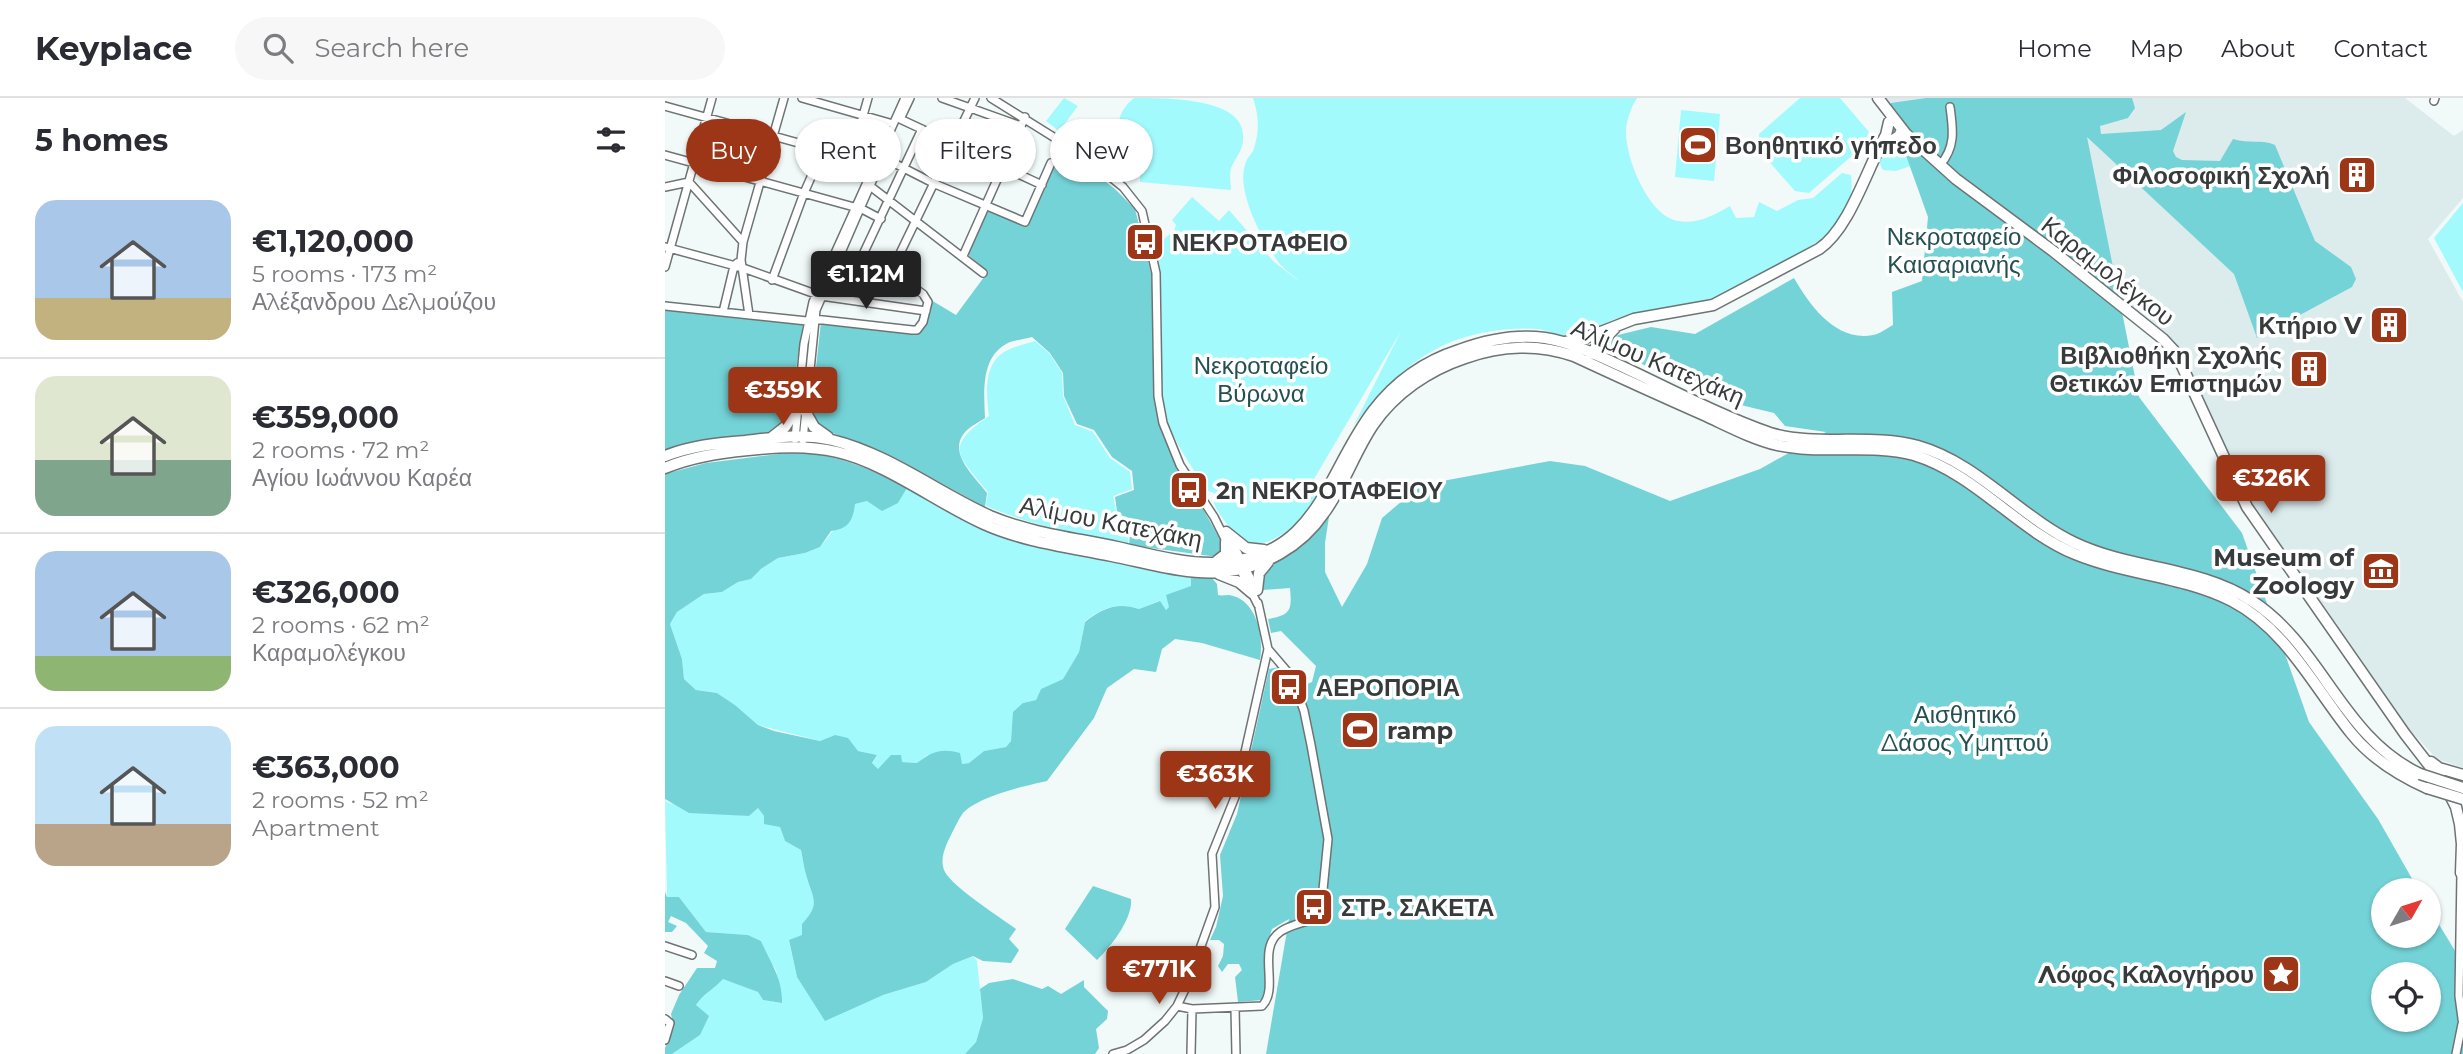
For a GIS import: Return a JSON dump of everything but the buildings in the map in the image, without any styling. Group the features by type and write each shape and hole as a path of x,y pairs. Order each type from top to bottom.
{"main road":[{"name":"Καραμολέγκου","path":"1878,98 1886,107 1894,131 1918,146 2164,339 2176,353 2247,507 2452,797 2463,844 2462,872"},
{"path":"1561,342 1583,339 1621,323 1713,305 1819,249 1828,243 1845,222 1878,151 1894,131"},
{"path":"1574,356 1592,354 1621,323"},
{"name":"Αλίμου Κατεχάκη","path":"1274,552 1297,531 1323,500 1366,420 1394,388 1415,371 1452,352 1483,342 1525,337 1561,342 1608,360 1770,433 1799,439 1904,443 1932,451 1971,472 2051,530 2079,545 2106,555 2198,576 2241,594 2286,630 2365,734 2395,760 2420,774 2461,782"},
{"path":"1606,337 1608,360"},
{"name":"Αλίμου Κατεχάκη","path":"799,442 855,458 973,519 1008,534 1160,566 1214,568 1241,564 1303,538 1318,521 1374,424 1391,404 1421,379 1456,361 1500,349 1536,347 1574,356 1738,431 1774,444 1799,448 1903,453 1928,460 1966,481 2045,538 2076,554 2106,565 2196,586 2225,598 2246,609 2272,629 2351,733 2366,748 2398,774 2427,788 2463,799"},
{"path":"771,438 801,410 814,427 831,439"},
{"path":"665,456 698,446 771,438 799,442"},
{"name":"Αλίμου Κατεχάκη","path":"799,442 831,439 884,460 977,510 1010,524 1214,568"},
{"path":"665,468 694,458 799,442"},
{"path":"1226,537 1246,548 1274,552 1262,568 1254,591 1214,568 1226,554 1226,537"},
{"path":"2423,755 2461,782 2452,797"}],"street":[{"path":"706,117 712,98"},
{"path":"778,119 785,98"},
{"path":"802,98 876,119"},
{"path":"862,119 869,98"},
{"path":"895,119 905,98"},
{"path":"911,98 900,118 915,126"},
{"path":"942,98 1001,119"},
{"path":"965,119 975,98"},
{"path":"991,98 1025,117 1104,171 1132,197 1142,211 1156,274 1158,396 1163,423 1181,465 1226,537 1254,591 1268,649 1235,797 1212,854 1215,907 1187,985 1177,1006 1165,1021 1144,1040 1113,1054"},
{"path":"665,106 713,119"},
{"path":"1940,165 1949,155 1952,145 1950,107"},
{"path":"858,265 915,145"},
{"path":"665,155 686,161"},
{"path":"901,167 1025,222 1050,165"},
{"path":"665,187 686,182"},
{"path":"665,267 667,247 689,182"},
{"path":"690,182 743,242"},
{"path":"723,312 739,265 761,182"},
{"path":"765,182 857,208 881,219"},
{"path":"772,280 809,182"},
{"path":"818,295 836,262 867,182"},
{"path":"799,442 811,320 818,295 872,182"},
{"path":"963,256 996,182"},
{"path":"1036,182 1042,185"},
{"path":"891,272 935,184"},
{"path":"870,186 983,273"},
{"path":"667,247 739,265 772,280 818,295 926,311"},
{"path":"665,306 917,330 923,322 928,302 923,294 891,272 836,262"},
{"path":"739,265 749,314"},
{"path":"1177,1006 1192,1009 1262,1006 1268,999 1270,945 1276,934 1322,913 1328,839 1311,745 1304,711 1292,677 1268,649"},
{"name":"Καραμολέγκου","path":"2456,1054 2462,1024 2459,985 2462,872"},
{"path":"665,946 692,955"},
{"path":"665,981 679,986"},
{"path":"1235,1008 1236,1054"},
{"path":"1191,1054 1192,1009"},
{"path":"665,1040 668,1021"}],"shaded area":[{"path":"1884,98 2405,98 2454,136 2463,130 2463,198 2428,239 2463,302 2463,768 2437,759 2397,716 2238,488 2177,350 1902,127"}],"green space":[{"path":"1064,98 1078,106 1068,119 1050,119 1050,124 1046,121"},
{"path":"1134,98 1185,100 1220,108 1233,115 1241,125 1243,143 1231,168 1231,190 1140,182 1153,182 1153,119 1120,119"},
{"name":"Νεκροταφείο Βύρωνα","path":"1253,98 1637,98 1626,128 1633,166 1654,205 1664,215 1681,222 1696,221 1730,206 1736,218 1754,217 1759,202 1777,211 1798,200 1813,198 1842,173 1851,175 1852,187 1847,209 1831,231 1752,282 1697,305 1618,318 1574,337 1538,329 1518,329 1459,339 1414,363 1376,398 1354,425 1401,331 1314,479 1325,487 1291,528 1271,540 1249,542 1239,537 1221,515 1214,503 1214,493 1206,490 1179,446 1167,419 1163,398 1161,289 1155,246 1174,231 1176,225 1172,220 1192,197 1219,221 1229,210 1274,262 1300,282 1282,267 1273,255 1259,230 1244,189 1246,163 1253,151 1258,131"},
{"path":"1800,98 1840,98 1869,132 1862,147 1809,193 1795,191 1758,149 1763,144 1759,140 1759,134"},
{"name":"Αισθητικό Δάσος Υμηττού","path":"1926,98 2132,98 2135,108 2128,118 2100,126 2101,134 2161,130 2186,112 2173,151 2176,157 2182,160 2220,161 2233,139 2275,145 2315,241 2351,267 2356,279 2352,287 2257,338 2234,274 2087,137 2139,397 2242,533 2309,722 2378,819 2412,878 2371,878 2371,948 2441,948 2441,928 2463,964 2463,1054 1266,1054 1289,919 1272,929 1266,948 1270,970 1262,1000 1238,1002 1235,977 1242,970 1239,964 1228,964 1222,972 1218,966 1223,956 1224,944 1219,940 1210,940 1223,896 1220,855 1237,814 1269,669 1279,667 1292,686 1303,723 1306,711 1300,687 1312,682 1316,666 1281,631 1271,633 1268,619 1286,613 1291,602 1290,588 1263,590 1263,572 1306,542 1330,510 1325,543 1325,572 1342,607 1367,564 1382,518 1421,485 1550,461 1585,466 1670,501 1760,469 1826,432 1785,426 1774,413 1720,400 1616,352 1611,347 1611,341 1618,335 1651,327 1695,334 1794,278 1816,310 1847,333 1873,335 1893,325 1892,292 1922,281 1928,217 1899,136 1889,134 1891,103"},
{"name":"Βοηθητικό γήπεδο","path":"1681,110 1720,114 1714,181 1675,177"},
{"path":"1894,145 1905,146 1910,166 1896,171 1883,170 1880,158"},
{"path":"1050,174 1050,182 1106,182 1135,209 1151,273 1156,398 1176,460 1223,545 1218,557 1129,545 1131,523 1117,511 1115,497 1134,490 1132,471 1112,457 1094,430 1077,424 1064,396 1063,373 1050,353 1032,337 1010,342 993,356 986,375 985,418 968,429 961,439 959,447 964,464 987,493 985,507 895,458 823,429 816,423 811,413 821,322 914,332 928,311 931,300 956,315 987,273 967,254 987,210 1027,225"},
{"path":"2463,203 2463,292 2434,238"},
{"path":"665,310 803,325 794,382 793,408 788,418 769,432 699,442 665,452"},
{"path":"1035,341 1050,354 1062,373 1063,396 1075,425 1093,432 1110,458 1130,472 1132,489 1113,496 1116,511 1130,523 1128,545 1038,524 986,506 988,492 963,460 960,452 965,436 989,416 987,388 994,362 1008,350"},
{"path":"795,452 825,456 853,464 907,488 898,503 882,511 867,501 855,504 849,523 831,531 820,547 778,558 751,579 738,582 722,592 704,594 677,612 670,624 682,659 684,679 696,690 717,693 758,725 820,741 835,735 848,738 858,751 877,755 872,763 878,769 891,755 901,755 902,762 917,763 932,753 942,751 960,753 962,764 969,763 984,751 1006,747 1011,741 1013,712 1023,703 1036,700 1041,689 1063,679 1079,652 1085,622 1104,610 1117,606 1139,609 1160,601 1166,610 1169,607 1166,595 1191,586 1191,576 1212,578 1217,584 1218,595 1239,598 1246,604 1257,620 1261,641 1260,660 1202,643 1175,639 1162,649 1156,672 1134,669 1107,688 1094,718 1047,781 991,797 963,813 945,850 943,868 958,886 1016,929 1009,939 1019,950 1011,963 983,961 973,956 953,964 926,982 883,995 825,1021 797,977 789,940 802,935 802,924 811,912 814,902 801,850 785,841 780,827 764,824 764,816 758,808 749,816 689,813 665,799 665,474 706,463"},
{"path":"907,488 1036,546 1191,576 1192,586 1166,610 1159,601 1139,609 1117,606 1085,621 1079,652 1063,679 1041,689 1036,700 1023,703 1012,729 1011,741 1006,747 984,751 969,763 961,764 927,755 918,763 902,762 878,769 872,764 877,755 858,751 835,735 820,741 758,725 717,693 696,690 684,679 682,659 670,624 677,612 704,594 722,592 738,582 751,579 778,558 820,547 855,504 867,501 898,503"},
{"path":"665,800 668,803 722,814 749,816 758,808 764,816 780,827 785,841 801,850 814,907 802,924 803,935 789,941 797,977 883,995 926,982 953,964 973,956 977,961 983,1018 976,1042 965,1054 672,1054 700,1035 696,1005 723,978 758,992 763,1000 782,1003 776,970 761,941 748,935 706,932 679,897 667,897"},
{"path":"1093,886 1131,899 1125,923 1109,948 1097,960 1065,929"},
{"path":"665,892 667,897 679,897 706,932 748,935 761,941 782,994 782,1003 763,1000 758,992 723,979 696,1005 709,1016 700,1035 672,1054 665,1054 665,1048 674,1027 671,1014 679,995 697,968 715,968 717,961 704,953 708,946 686,923 671,916 668,922 677,926 672,932 665,932"},
{"path":"1013,979 1042,989 1048,986 1061,994 1084,980 1084,987 1108,1011 1107,1019 1096,1029 1099,1048 1095,1054 965,1054 976,1042 983,1018 980,989 989,983"}],"place":[{"name":"Βοηθητικό γήπεδο","path":"1698,145"},
{"name":"Φιλοσοφική Σχολή","path":"2357,175"},
{"name":"ΝΕΚΡΟΤΑΦΕΙΟ","path":"1145,242"},
{"name":"Κτήριο V","path":"2389,325"},
{"name":"Βιβλιοθήκη Σχολής Θετικών Επιστημών","path":"2309,369"},
{"name":"2η ΝΕΚΡΟΤΑΦΕΙΟΥ","path":"1189,490"},
{"name":"Museum of Zoology","path":"2381,571"},
{"name":"ΑΕΡΟΠΟΡΙΑ","path":"1289,687"},
{"name":"ramp","path":"1360,730"},
{"name":"ΣΤΡ. ΣΑΚΕΤΑ","path":"1314,907"},
{"name":"Λόφος Καλογήρου","path":"2281,974"}],"park label":[{"name":"Νεκροταφείο Καισαριανής","path":"1954,250"}]}
